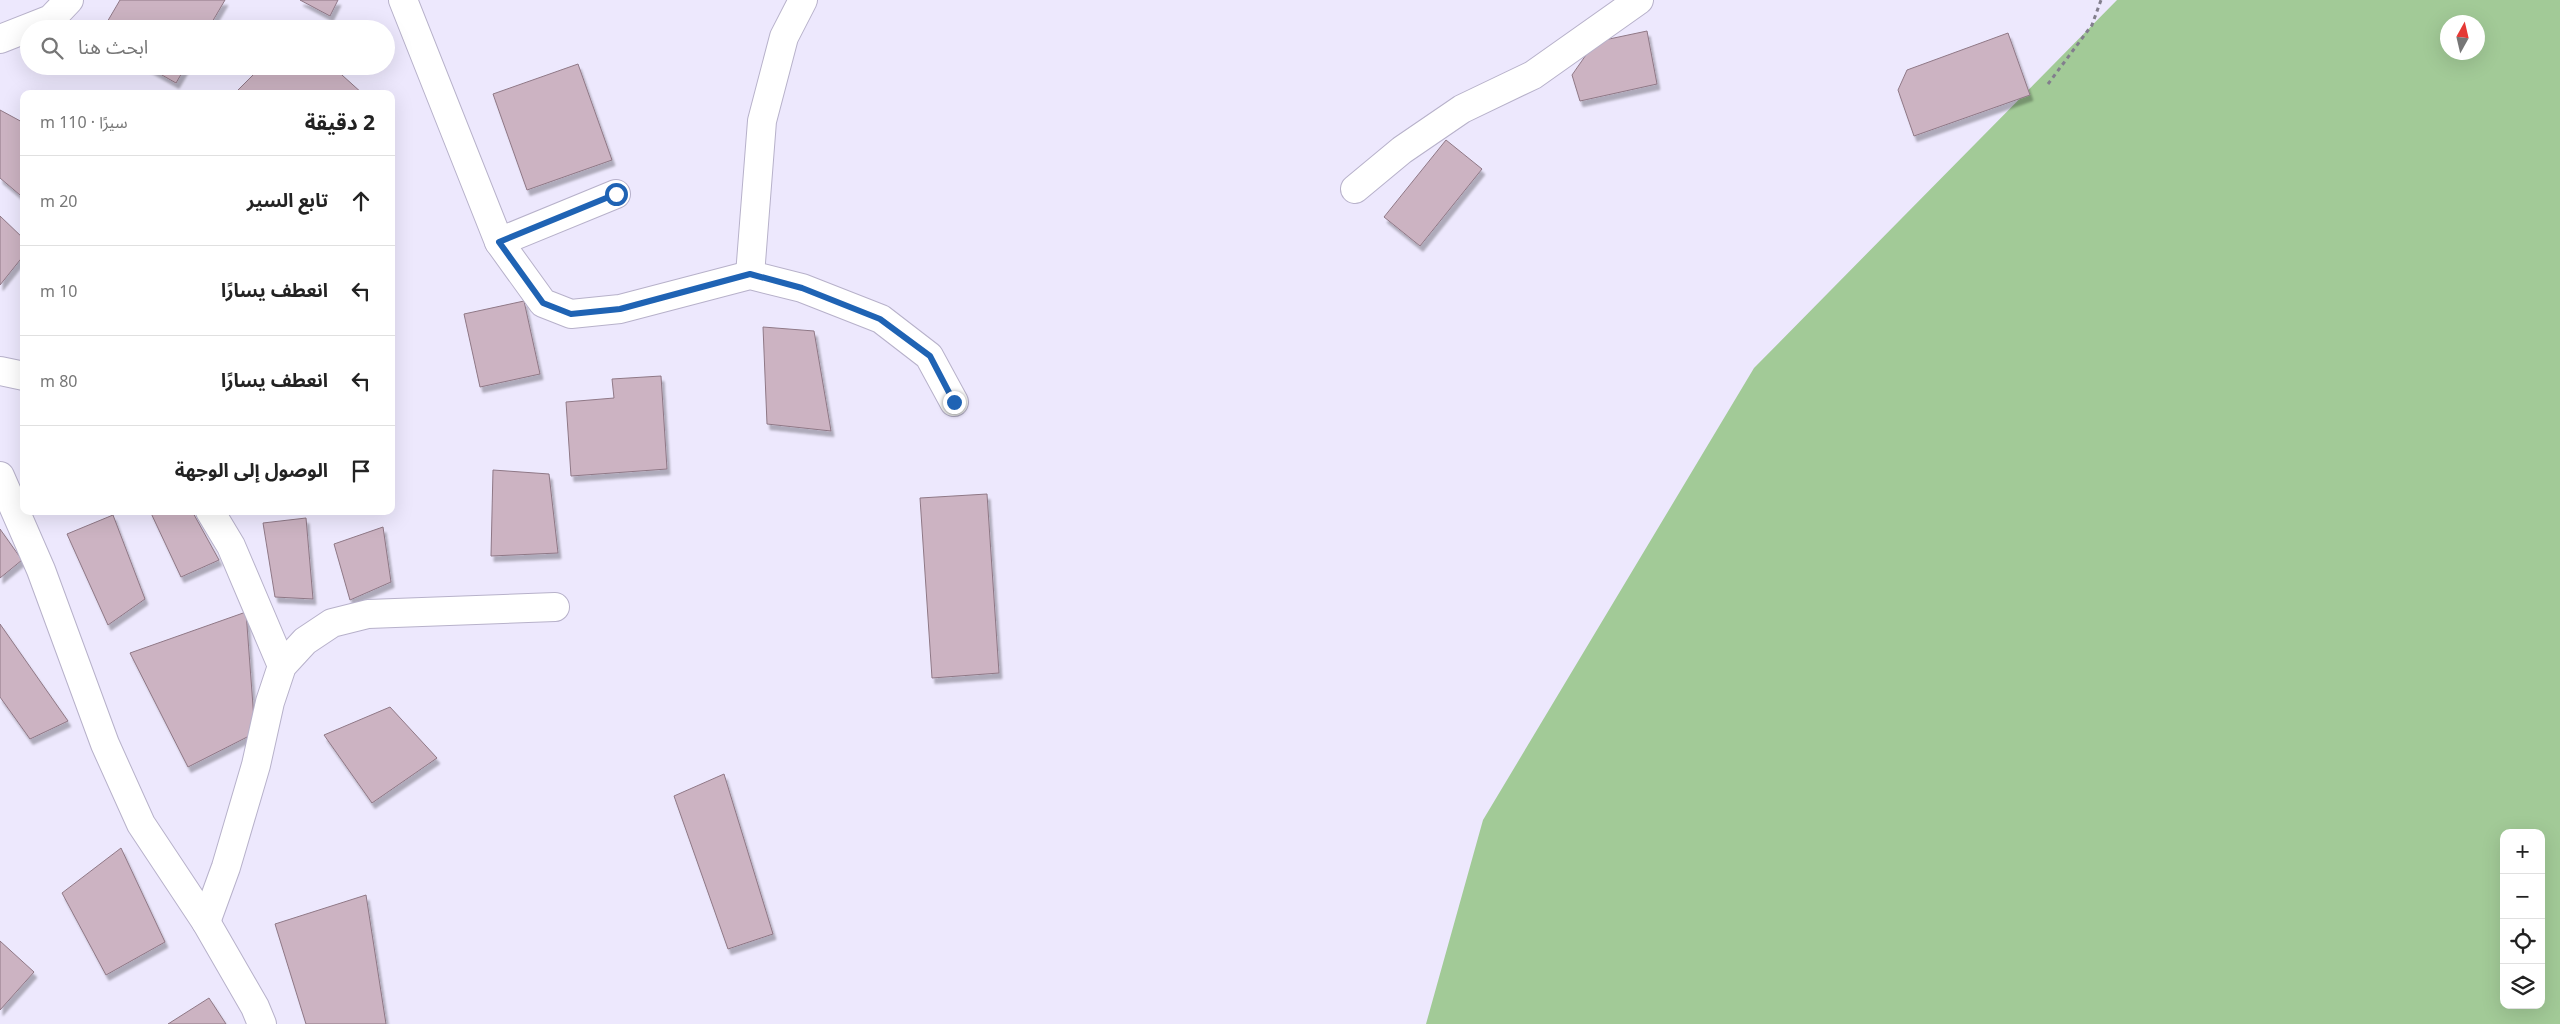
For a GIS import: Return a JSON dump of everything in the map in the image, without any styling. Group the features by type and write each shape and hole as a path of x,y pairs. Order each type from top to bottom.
{"street":[{"path":"48,20 69,0"},
{"path":"403,0 499,242 543,303 571,314 620,309 750,274 802,288 880,319 930,356 954,402"},
{"path":"750,274 762,121 784,37 803,0"},
{"path":"1355,189 1402,150 1462,109 1533,75 1639,0"},
{"path":"0,39 20,31"},
{"path":"499,242 616,194"},
{"path":"0,371 20,375"},
{"path":"0,476 42,570 105,744 141,824 206,922 255,1007 262,1024"},
{"path":"212,515 231,546 282,666"},
{"path":"206,922 226,867 256,765 270,702 282,666 305,641 332,623 368,614 555,607"}],"path":[{"path":"2048,84 2092,24 2101,0"}],"green space":[{"path":"2117,0 2560,0 2560,1024 1426,1024 1483,820 1754,368"}],"building":[{"path":"120,0 225,0 213,20 108,20"},
{"path":"300,0 338,0 330,16"},
{"path":"1647,31 1657,84 1580,101 1572,75 1595,42"},
{"path":"2008,33 2030,95 1914,136 1898,90 1907,70"},
{"path":"578,64 612,160 527,190 493,94"},
{"path":"162,75 181,75 176,83"},
{"path":"253,75 342,75 359,90 238,90"},
{"path":"0,110 20,121 20,195 0,178"},
{"path":"1446,140 1482,169 1420,246 1384,217"},
{"path":"0,216 20,235 20,260 0,285"},
{"path":"524,301 540,374 480,387 464,314"},
{"path":"763,327 814,331 831,431 767,424"},
{"path":"661,376 667,469 571,476 566,402 614,398 612,379"},
{"path":"493,470 549,474 558,553 491,556"},
{"path":"987,494 999,673 932,678 920,498"},
{"path":"113,515 145,599 108,625 67,534"},
{"path":"152,515 194,515 219,560 181,577"},
{"path":"306,518 313,599 275,597 263,523"},
{"path":"383,527 391,582 350,600 334,544"},
{"path":"0,529 22,560 0,578"},
{"path":"246,612 255,733 188,767 130,653"},
{"path":"0,624 68,721 30,739 0,697"},
{"path":"390,707 437,758 372,803 324,735"},
{"path":"724,774 773,934 728,949 674,796"},
{"path":"121,848 165,942 106,975 62,893"},
{"path":"366,895 386,1024 306,1024 275,924"},
{"path":"0,941 34,972 0,1010"},
{"path":"209,998 226,1024 168,1024"}],"route":[{"path":"616,194 499,242 543,303 571,314 620,309 750,274 802,288 880,319 930,356 954,402"}]}
